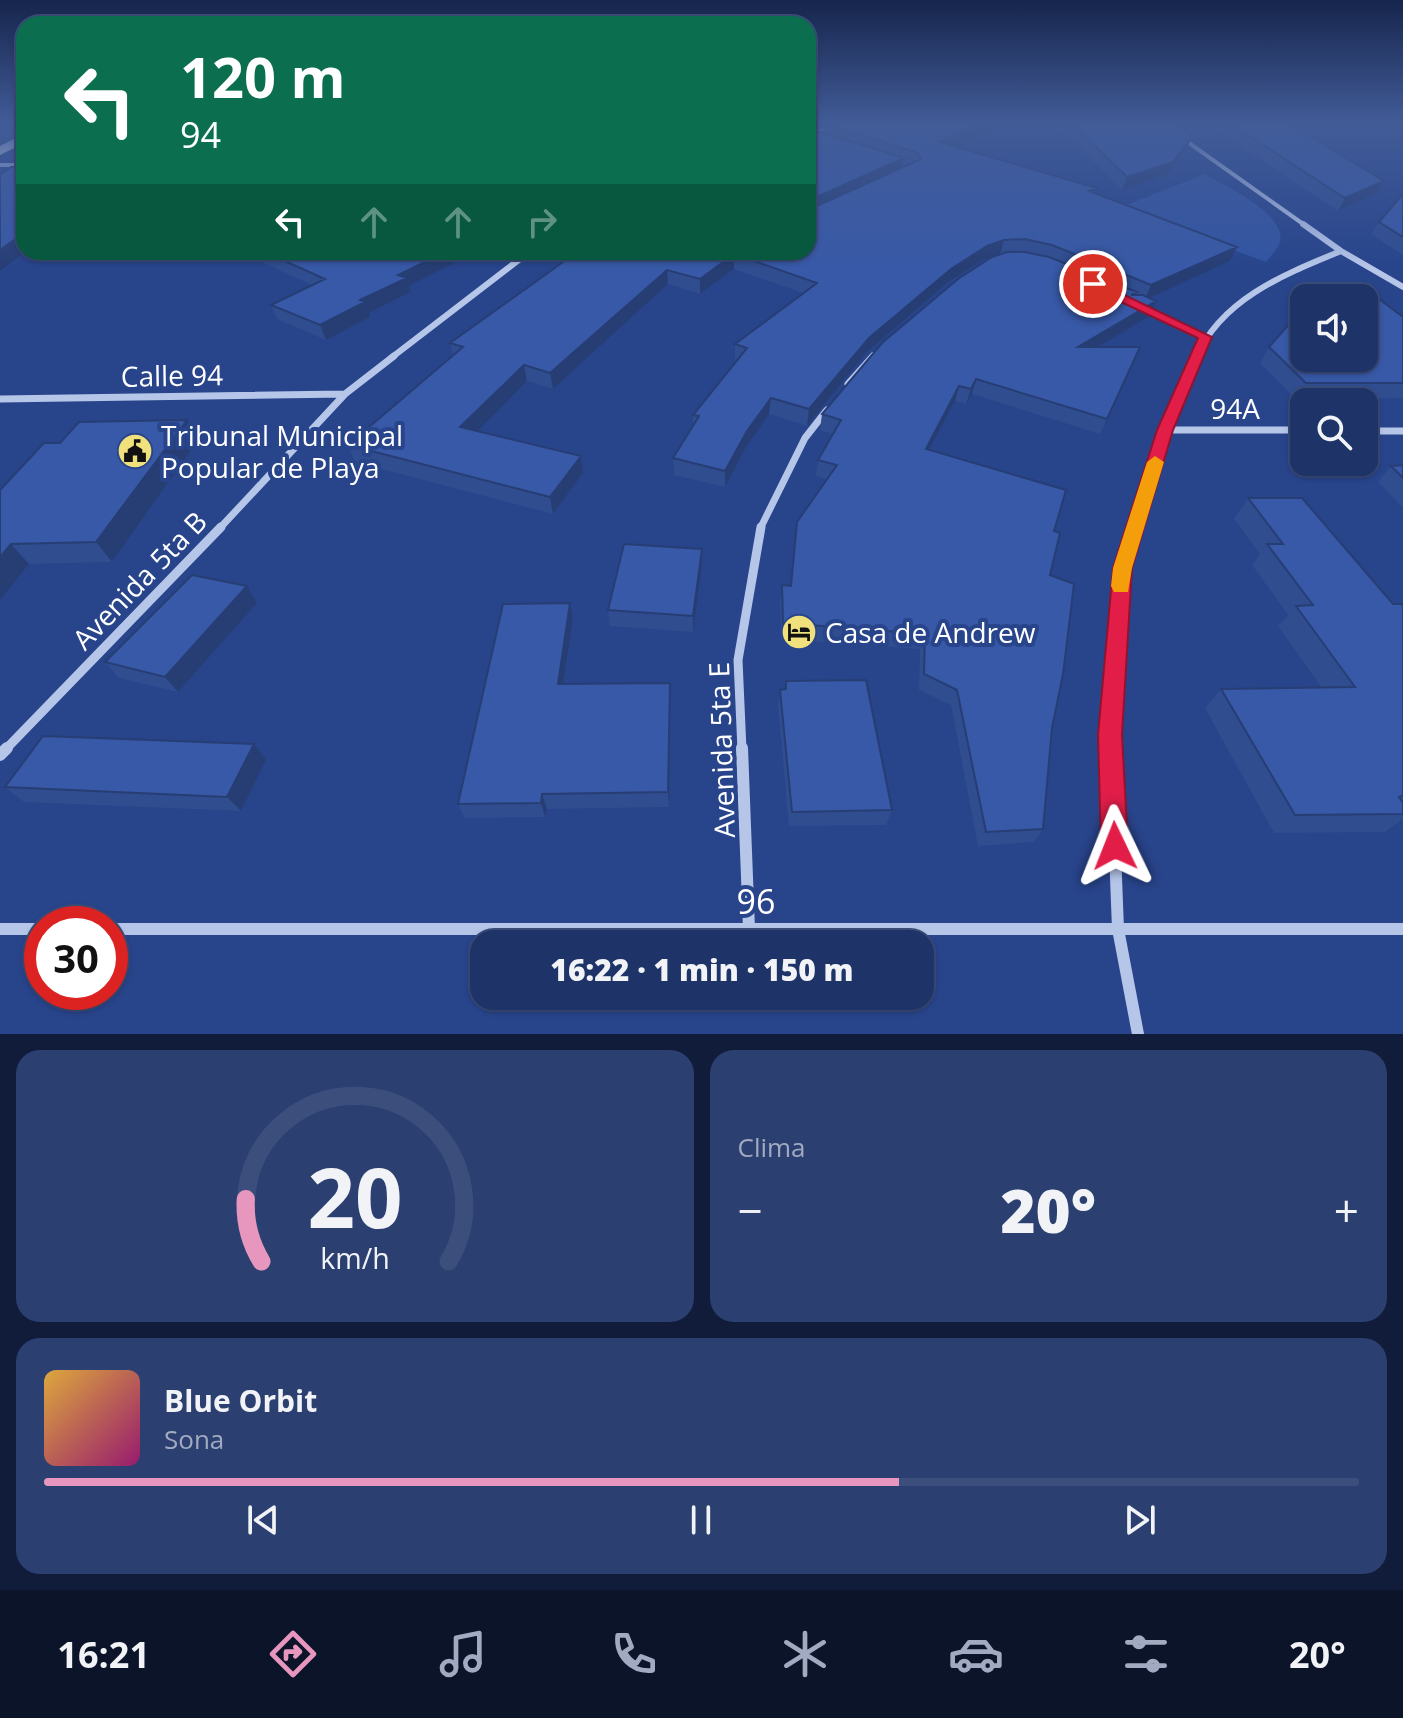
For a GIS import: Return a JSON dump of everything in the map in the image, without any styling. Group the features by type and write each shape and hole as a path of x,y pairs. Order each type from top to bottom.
{"street":[{"path":"1228,171 1341,251 1403,287"},
{"path":"1138,1034 1118,929 1110,735 1123,568 1165,430 1205,337 1244,298 1290,272 1341,251"},
{"name":"Avenida 5ta B","path":"0,755 266,481 345,394 519,260"},
{"path":"1135,304 1205,337"},
{"path":"844,389 864,364 886,344"},
{"name":"Calle 94","path":"0,399 345,394"},
{"name":"Avenida 5ta E","path":"749,929 738,660 761,526 805,438 834,401"},
{"name":"94A","path":"1165,430 1290,430"},
{"path":"1378,431 1403,431"},
{"path":"0,929 24,929"},
{"name":"96","path":"128,929 1403,929"}],"shaded area":[{"path":"1205,174 1253,202 1274,221 1280,242 1266,262 1119,208"}],"building":[{"path":"16,171 16,239 0,250 0,174"},
{"path":"816,171 874,171 816,197"},
{"path":"894,171 1039,171 1097,188 1089,191 1237,247 1151,285 1052,245 1025,239 1004,240 987,246 951,269 869,338 809,409 771,398 747,431 725,471 673,458 699,416 693,415 747,348 735,344 817,283 751,260 816,260 816,206"},
{"path":"1121,171 1145,171 1127,177"},
{"path":"1304,171 1368,171 1384,181 1345,198"},
{"path":"1403,194 1403,237 1379,222"},
{"path":"1007,252 1049,257 1137,292 1131,295 1143,295 1156,301 1078,347 1140,347 1107,419 976,379 971,389 959,386 926,449 1066,490 1054,531 1060,533 1050,575 1074,584 1063,674 1052,728 1043,829 986,832 957,690 924,674 925,634 783,623 782,585 791,586 797,522 837,465 818,460 841,420 822,414 882,343 958,279 992,257"},
{"path":"283,260 429,260 398,275 407,278 360,300 365,302 320,325 271,305 325,279"},
{"path":"566,260 726,260 700,279 667,270 550,373 524,365 460,427 581,456 550,497 348,445 463,347 450,343"},
{"path":"1378,298 1403,317 1403,383 1306,383 1295,372 1378,372"},
{"path":"1290,323 1290,367 1269,347"},
{"path":"187,420 96,542 11,544 0,557 0,490 44,443 60,443 79,422"},
{"path":"1403,465 1403,478 1391,466"},
{"path":"1248,498 1302,498 1393,604 1403,606 1403,796 1399,797 1403,803 1403,814 1295,815 1221,689 1355,687 1296,606 1313,605 1267,544 1283,544"},
{"path":"624,544 702,549 693,616 608,610"},
{"path":"192,575 247,586 165,677 105,662"},
{"path":"570,603 558,684 670,683 668,792 542,794 541,803 458,804 503,604"},
{"path":"866,680 892,810 792,812 780,690 786,689 786,681"},
{"path":"43,736 254,744 227,797 5,787"}],"slow traffic":[{"path":"1121,586 1123,568 1155,462"}],"place":[{"name":"Tribunal Municipal Popular de Playa","path":"135,451"},
{"name":"Casa de Andrew","path":"799,632"}],"route":[{"path":"1093,284 1205,337 1165,430 1123,568 1110,735 1115,846"}]}
